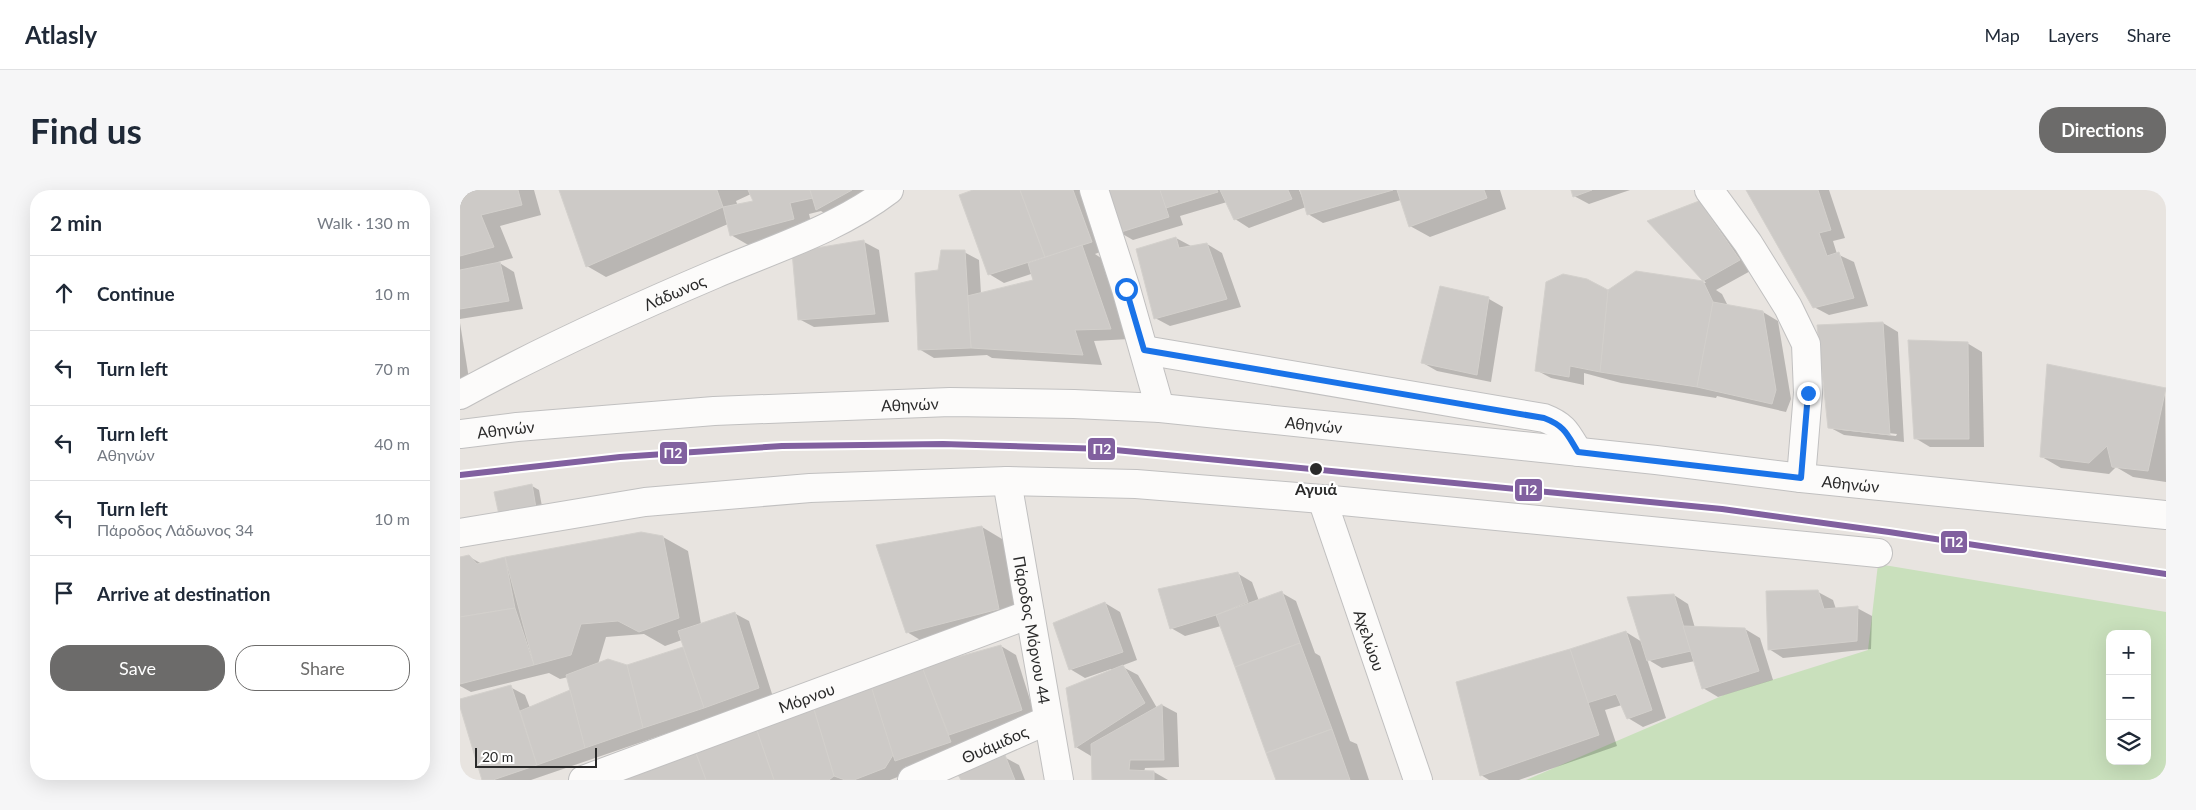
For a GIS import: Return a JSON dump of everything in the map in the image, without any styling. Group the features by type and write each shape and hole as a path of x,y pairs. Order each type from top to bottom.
{"street":[{"name":"Λάδωνος","path":"460,395 555,346 652,301 837,222 870,204 889,190"},
{"path":"1094,190 1160,408"},
{"path":"1709,190 1748,243 1788,307 1806,344 1808,393 1801,478"},
{"path":"1144,350 1544,418 1564,429 1578,452"},
{"name":"Αθηνών","path":"460,434 714,411 822,406 989,402 1160,408 1578,452 1801,478 2166,515"},
{"path":"460,533 645,502 810,488 1007,481 1136,484 1322,499 1878,553"},
{"name":"Πάροδος Μόρνου 44","path":"1007,481 1059,780"},
{"name":"Αχελώου","path":"1322,499 1418,780"},
{"name":"Μόρνου","path":"582,780 1030,614"},
{"name":"Θυάμιδος","path":"912,780 1048,720"}],"green space":[{"path":"1878,564 2166,612 2166,780 1526,780 1724,695 1868,650"}],"building":[{"path":"460,190 518,190 522,205 481,215 494,247 460,256"},
{"path":"559,190 717,190 723,207 586,267"},
{"path":"748,190 810,190 813,198 790,203 794,219 730,236 723,207 753,201"},
{"path":"810,190 852,190 816,210"},
{"path":"973,190 1020,190 1045,257 988,275 959,195"},
{"path":"1020,190 1073,190 1092,242 1045,257"},
{"path":"1103,190 1160,190 1169,217 1118,233"},
{"path":"1160,190 1217,190 1218,192 1166,208"},
{"path":"1220,190 1288,190 1292,199 1234,220"},
{"path":"1300,190 1393,190 1307,215"},
{"path":"1397,190 1484,190 1487,198 1409,227"},
{"path":"1571,190 1592,190 1573,197"},
{"path":"1746,190 1818,190 1831,230 1819,233 1827,256 1839,252 1854,298 1813,308"},
{"path":"1699,201 1740,260 1703,281 1647,221"},
{"path":"1176,237 1179,248 1207,243 1227,299 1154,319 1136,249"},
{"path":"864,240 875,314 798,320 792,252"},
{"path":"1082,245 1111,329 1075,330 1083,355 971,348 967,296 1033,280 1028,263"},
{"path":"941,250 965,250 971,348 918,350 915,273 938,270"},
{"path":"500,262 509,301 460,309 460,270"},
{"path":"1636,271 1703,281 1713,302 1697,387 1600,372 1608,290"},
{"path":"1563,274 1587,279 1608,290 1600,372 1570,366 1569,377 1535,371 1546,282"},
{"path":"1440,286 1489,297 1477,375 1421,363"},
{"path":"1713,302 1763,311 1776,390 1772,404 1697,387"},
{"path":"1883,322 1890,435 1828,428 1817,325"},
{"path":"1908,340 1968,342 1969,439 1914,439"},
{"path":"2047,364 2166,388 2148,471 2112,467 2107,446 2089,463 2040,457"},
{"path":"532,484 536,508 499,515 494,492"},
{"path":"982,526 999,609 906,633 876,545"},
{"path":"641,532 663,536 679,618 639,632 618,621 581,624 571,655 534,665 505,557"},
{"path":"469,555 477,564 505,557 515,608 460,617 460,557"},
{"path":"1238,572 1248,602 1216,615 1170,629 1158,589"},
{"path":"1818,590 1824,609 1858,606 1857,641 1768,650 1766,591"},
{"path":"1282,591 1300,643 1235,667 1216,615"},
{"path":"1674,594 1691,651 1647,661 1627,597"},
{"path":"1105,602 1123,652 1069,670 1053,623"},
{"path":"515,608 534,665 460,684 460,617"},
{"path":"735,612 759,688 704,708 678,631"},
{"path":"1683,626 1745,628 1759,671 1702,689"},
{"path":"1626,631 1652,710 1627,719 1616,694 1587,703 1570,649"},
{"path":"1300,643 1332,729 1266,753 1235,667"},
{"path":"1001,645 1022,710 949,735 922,667"},
{"path":"683,647 704,708 643,728 627,665"},
{"path":"1570,649 1599,735 1480,776 1456,682"},
{"path":"608,659 627,665 643,728 585,748 566,675"},
{"path":"1123,665 1145,703 1075,748 1066,688"},
{"path":"922,667 951,742 895,761 870,683"},
{"path":"870,683 893,755 885,768 854,780 845,780 834,776 812,703"},
{"path":"511,685 537,765 493,780 482,780 460,707 460,699"},
{"path":"570,690 585,748 537,765 520,711"},
{"path":"812,703 834,776 829,780 774,780 755,725"},
{"path":"1162,704 1164,760 1130,760 1129,770 1154,771 1154,780 1092,780 1091,744"},
{"path":"755,725 774,780 706,780 694,748"},
{"path":"1332,729 1350,780 1276,780 1266,753"},
{"path":"694,748 706,780 610,780"},
{"path":"1005,755 1015,780 961,780 958,775"}],"transit line":[{"name":"Π2","path":"460,475 620,457 782,446 943,444 1105,449 1722,509 2166,574"}],"place":[{"name":"Αγυιά","path":"1316,469"}],"route":[{"path":"1126,289 1144,350 1544,418 1564,429 1578,452 1801,478 1808,393"}]}
